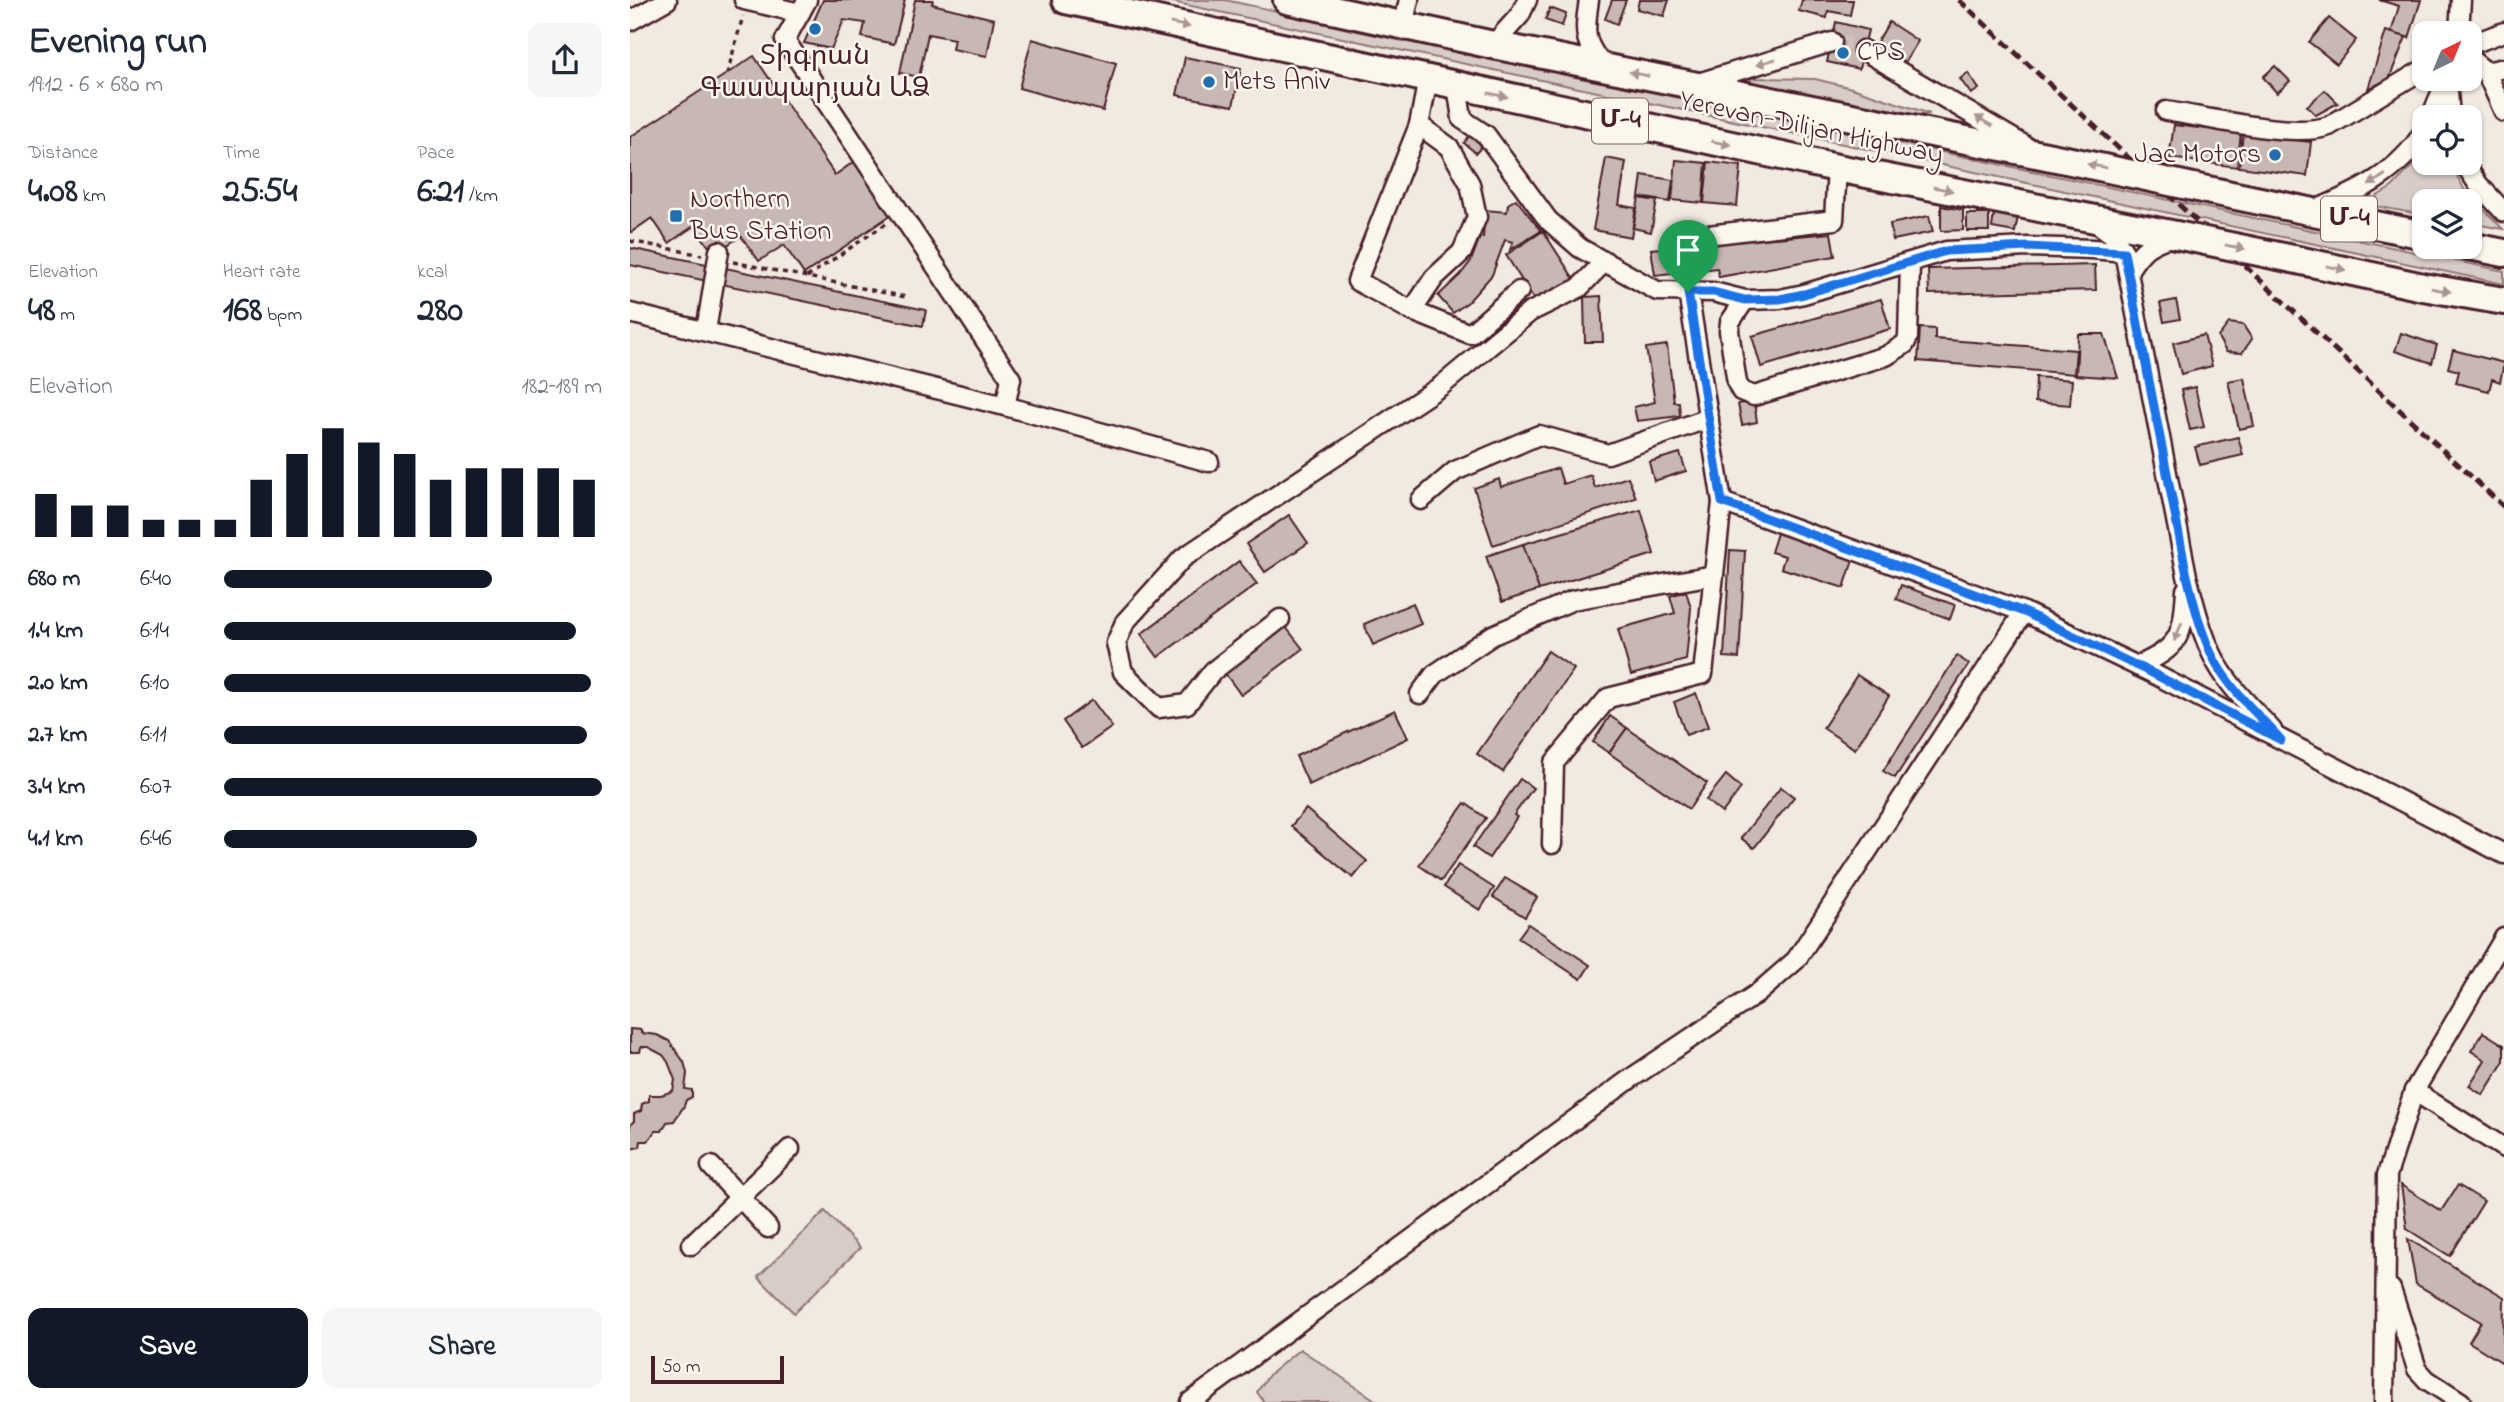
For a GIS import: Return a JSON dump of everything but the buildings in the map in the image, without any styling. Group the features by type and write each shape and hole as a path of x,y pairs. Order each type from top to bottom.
{"highway":[{"name":"Yerevan-Dilijan Highway","path":"1066,0 1837,168 2423,287 2504,301"},
{"name":"Yerevan-Dilijan Highway","path":"1287,0 1406,12 1493,45 2412,233"},
{"path":"2482,249 2504,253"}],"street":[{"path":"746,0 803,6 785,40 1011,379 1005,406"},
{"path":"1493,45 1520,15 1527,0"},
{"path":"1589,0 1584,31 1586,42 1605,68"},
{"path":"2460,21 2461,0"},
{"path":"630,21 657,2"},
{"path":"2482,40 2504,32"},
{"path":"1694,85 1832,42"},
{"path":"1863,50 2054,158"},
{"path":"2495,70 2504,112"},
{"path":"2166,111 2290,130 2317,131 2412,76"},
{"path":"1428,79 1419,125 1357,281 1412,311 1470,334 1520,291"},
{"path":"1457,85 1462,119 1486,135 1548,220 1580,248 1657,291 1713,292 1745,300 1780,299 1910,264 1921,257 1946,251 2028,247 2124,252"},
{"path":"1412,311 1434,278 1462,252 1477,217 1470,184 1449,147 1419,125"},
{"path":"2313,211 2361,191 2391,171 2412,149"},
{"path":"1675,239 1833,220 1837,168"},
{"path":"2472,175 2504,212"},
{"path":"2092,218 2113,235 2124,252 2187,576 2198,618 2213,656 2235,689 2281,740"},
{"path":"2128,271 2139,254 2150,244 2176,235"},
{"path":"706,331 719,255"},
{"path":"1280,618 1213,671 1187,704 1159,708 1123,672 1116,643 1125,622 1183,558 1441,386 1530,312 1579,288 1605,261"},
{"path":"1745,300 1730,322 1729,331 1737,383 1741,391 1754,396 1886,356 1905,344 1908,337 1910,264"},
{"path":"1552,844 1554,763 1608,698 1703,674 1722,502 1688,292"},
{"path":"630,313 1005,406 1209,463"},
{"path":"1421,500 1455,471 1539,435 1608,454 1709,418"},
{"path":"1722,502 2024,612 2137,666 2504,854"},
{"path":"1420,694 1436,674 1493,635 1573,600 1714,575"},
{"path":"2137,666 2160,657 2171,648 2181,631 2187,576"},
{"path":"1190,1402 1630,1079 1758,993 1796,960 2024,612"},
{"path":"2384,1402 2387,1175 2414,1091 2504,938"},
{"path":"2414,1091 2504,1148"},
{"path":"691,1245 790,1149"},
{"path":"711,1166 768,1228"},
{"path":"2386,1272 2417,1369 2427,1380 2461,1402"}],"path":[{"path":"727,74 746,0"},
{"path":"807,277 900,214"},
{"path":"630,241 719,255 807,277 906,297"}],"shaded area":[{"path":"1163,0 1225,0 2412,252 2412,259 2447,259 2504,271 2504,284"},
{"path":"1749,78 1815,79 1852,88 1930,114 1917,115 1752,82"},
{"path":"2412,166 2412,175 2456,175 2464,189 2412,189 2412,213 2364,204 2392,187"},
{"path":"2482,207 2503,229 2482,225"},
{"path":"825,1211 860,1248 794,1313 758,1277"},
{"path":"1300,1349 1378,1402 1264,1402 1257,1392 1269,1375"}],"tunnel":[{"path":"1832,42 1863,50"}],"railway":[{"path":"1959,0 2504,507"}],"place":[{"name":"Տիգրան Գասպարյան ԱՁ","path":"815,29"},
{"name":"CPS","path":"1843,53"},
{"name":"Mets Aniv","path":"1209,82"},
{"name":"Jac Motors","path":"2275,155"},
{"name":"Northern Bus Station","path":"676,216"}],"route":[{"path":"2028,247 2124,252 2187,576 2198,618 2213,656 2235,689 2281,740 2154,674 2024,612 1722,502 1688,292 1713,292 1745,300 1780,299 1910,264 1921,257 1946,251 2028,247"}]}
